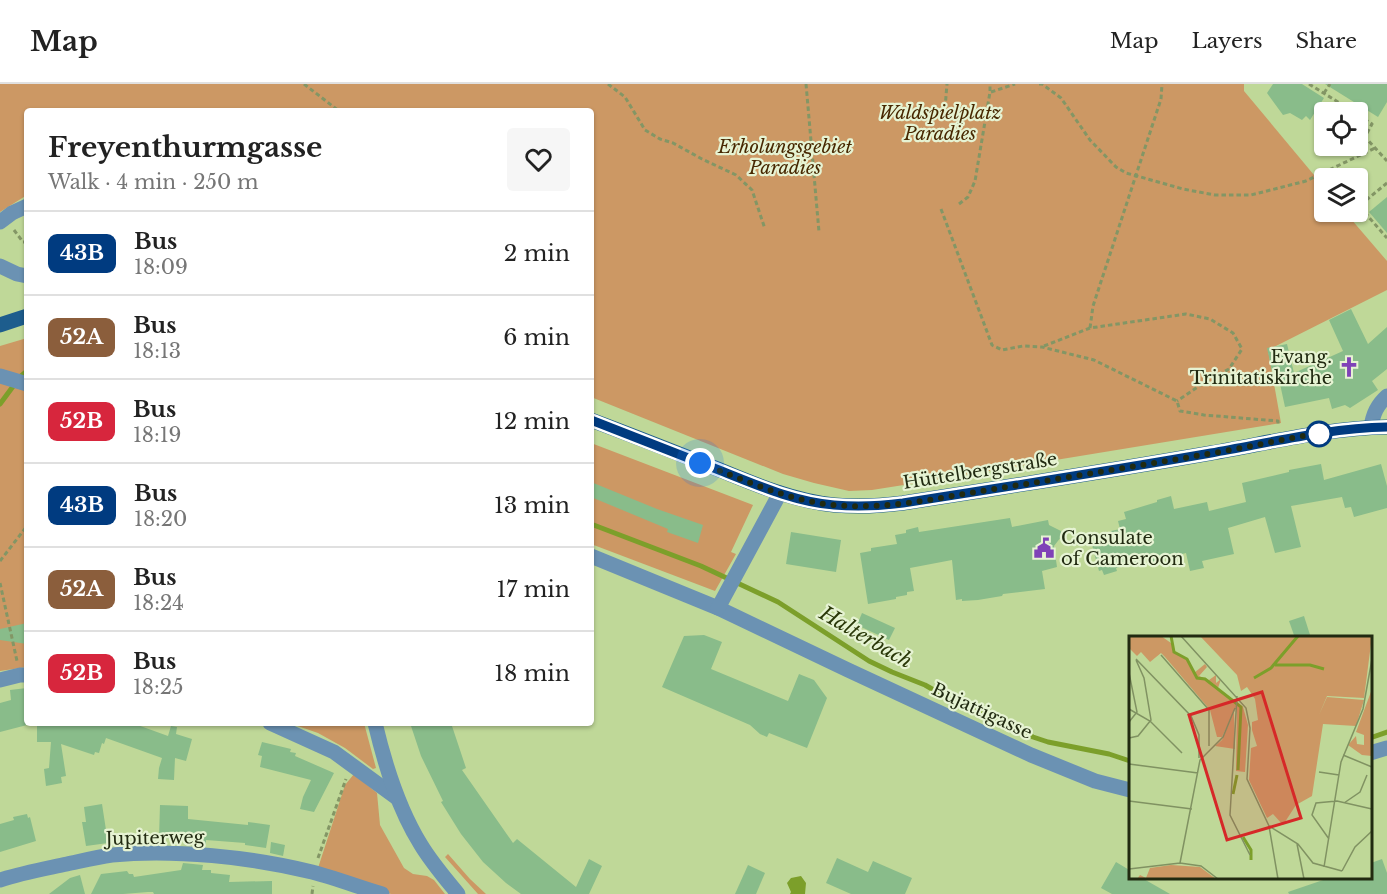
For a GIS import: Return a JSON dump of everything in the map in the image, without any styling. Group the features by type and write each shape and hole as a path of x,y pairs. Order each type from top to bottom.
{"main road":[{"path":"0,325 24,317"},
{"name":"Hüttelbergstraße","path":"594,421 780,493 832,505 885,505 1110,470 1297,437 1387,427"}],"street":[{"path":"0,222 24,207"},
{"path":"0,266 24,275"},
{"path":"0,376 24,383"},
{"path":"1371,427 1376,409 1387,396"},
{"path":"718,608 780,493"},
{"name":"Bujattigasse","path":"594,557 718,608 1031,755 1104,784 1129,790"},
{"path":"0,680 20,675 22,671"},
{"path":"277,726 334,752 398,798"},
{"path":"376,726 398,798 421,846 458,894"},
{"path":"1372,753 1387,748"},
{"name":"Jupiterweg","path":"0,880 111,855 197,855 236,858 287,867 315,865 382,894"}],"path":[{"path":"304,84 335,108"},
{"path":"608,84 625,97 645,130 736,175 752,190 765,229"},
{"path":"806,84 819,232"},
{"path":"945,108 947,84"},
{"path":"959,204 968,197 975,181 990,84"},
{"path":"990,92 1015,84"},
{"path":"1039,84 1061,98 1090,140 1116,166 1126,173 1183,189 1215,195 1251,195 1306,181 1375,148"},
{"path":"1090,328 1094,306 1161,99 1162,84"},
{"path":"1309,84 1338,102"},
{"path":"1324,93 1330,84"},
{"path":"1368,140 1387,161"},
{"path":"1387,183 1359,206 1387,238"},
{"path":"941,209 992,345 1002,350 1023,346 1042,347 1094,360 1177,401 1180,411 1276,421"},
{"path":"1042,347 1090,328 1185,314 1210,319 1233,333 1242,349 1229,369 1177,401"},
{"path":"0,561 24,530"},
{"path":"0,583 22,671"},
{"path":"315,865 344,781"}],"green space":[{"path":"0,84 1244,84 1244,91 1314,175 1314,222 1354,222 1387,261 1387,290 1268,350 1281,423 872,490 849,491 783,474 594,398 594,108 24,108 24,197 0,212"},
{"path":"24,339 24,667 0,671 0,346"},
{"path":"594,444 753,505 731,552 736,554 715,591 594,545"},
{"path":"298,726 365,726 376,768 373,769 345,748 318,733"},
{"path":"354,774 377,793 380,825 404,868 413,874 427,876 434,880 445,894 391,894 318,868 345,785"},
{"path":"448,854 486,894 478,894 445,857"}],"shaded area":[{"path":"801,876 806,883 805,894 790,894 787,883 791,878"}],"building":[{"path":"1273,84 1302,84 1324,98 1321,102 1314,102 1314,114 1310,120 1306,116 1302,120 1290,113 1283,115 1267,93"},
{"path":"1325,84 1387,84 1387,102 1378,117 1368,111 1368,102 1354,102"},
{"path":"1387,197 1387,233 1369,212"},
{"name":"Evang. Trinitatiskirche","path":"1351,309 1368,344 1387,327 1387,369 1372,381 1378,390 1350,408 1345,405 1332,409 1329,398 1285,407 1277,370 1272,371 1267,348 1287,344 1294,373 1343,351 1329,320"},
{"path":"1321,464 1324,480 1381,464 1387,486 1387,508 1354,517 1351,507 1345,508 1342,497 1291,506 1301,547 1275,553 1265,517 1228,528 1234,554 1202,561 1204,568 1190,571 1186,553 1148,563 1147,559 1116,568 1117,571 1104,575 1102,570 1099,571 1092,545 1113,538 1111,531 1120,529 1118,521 1126,519 1124,512 1171,496 1174,509 1207,502 1209,511 1246,502 1242,483"},
{"path":"594,483 703,525 698,543 667,532 668,529 594,498"},
{"path":"1010,518 1012,527 1048,520 1049,525 1061,531 1061,537 1054,546 1057,567 1042,571 1045,589 1003,594 978,600 956,600 952,560 910,568 914,591 907,592 907,595 896,597 896,599 868,604 860,553 871,551 871,548 897,544 895,535 918,527 919,532"},
{"path":"791,532 841,540 836,572 786,564"},
{"path":"862,613 895,628 889,640 857,625"},
{"path":"1304,616 1310,636 1294,636 1289,621"},
{"path":"24,624 24,644 0,640 0,629"},
{"path":"704,635 722,642 711,669 788,701 799,674 814,680 827,698 807,748 769,733 767,737 750,725 662,687 684,636"},
{"path":"24,688 24,726 0,732 0,703 11,700 10,690"},
{"path":"37,726 140,726 168,736 171,726 177,727 176,734 192,739 186,761 175,758 174,780 158,779 162,758 106,738 99,753 95,752 94,755 61,744 66,776 61,777 62,783 46,786 44,769 49,768 51,742 37,742"},
{"path":"411,726 452,726 466,768 462,770 513,843 517,839 576,887 589,859 602,866 589,894 521,894 506,883 483,862 461,834 441,802 443,801 421,756"},
{"path":"262,742 291,749 290,752 296,753 295,756 334,773 314,812 300,809 311,780 260,767 262,756 258,755"},
{"path":"102,804 108,843 86,846 82,822 86,822 84,807"},
{"path":"160,805 188,806 188,819 270,825 266,848 245,845 245,843 206,840 206,845 184,844 184,839 159,838"},
{"path":"27,814 28,818 30,817 36,841 0,852 0,824 14,820 13,817"},
{"path":"271,842 285,845 283,856 270,853"},
{"path":"837,858 868,872 873,861 912,878 905,894 851,894 826,883"},
{"path":"1382,859 1387,873 1387,894 1289,894 1288,892 1326,879 1372,879 1372,863"},
{"path":"1116,862 1129,870 1129,879 1144,879 1170,894 1112,894 1101,888"},
{"path":"183,863 203,865 202,870 230,875 229,882 272,881 272,894 154,894 148,892 91,894 101,874 127,871 134,877 181,870"},
{"path":"748,865 765,873 756,894 735,894"},
{"path":"80,875 85,894 49,894 70,878"}],"waterway":[{"name":"Halterbach","path":"0,404 24,374"},
{"name":"Halterbach","path":"594,525 701,566 778,602 869,661 925,685 960,705 1048,742 1109,754 1129,761"},
{"name":"Halterbach","path":"1372,737 1387,732"}],"bus line":[{"name":"43B","path":"594,421 780,493 814,502 850,506 903,503 1260,445 1320,433 1387,427"}],"place":[{"name":"Evang. Trinitatiskirche","path":"1349,367"},
{"name":"Consulate of Cameroon","path":"1044,548"}],"route":[{"path":"700,463 780,493 814,502 867,506 903,503 1005,487 1319,434"}],"park label":[{"name":"Waldspielplatz Paradies","path":"940,123"},
{"name":"Erholungsgebiet Paradies","path":"785,157"}]}
